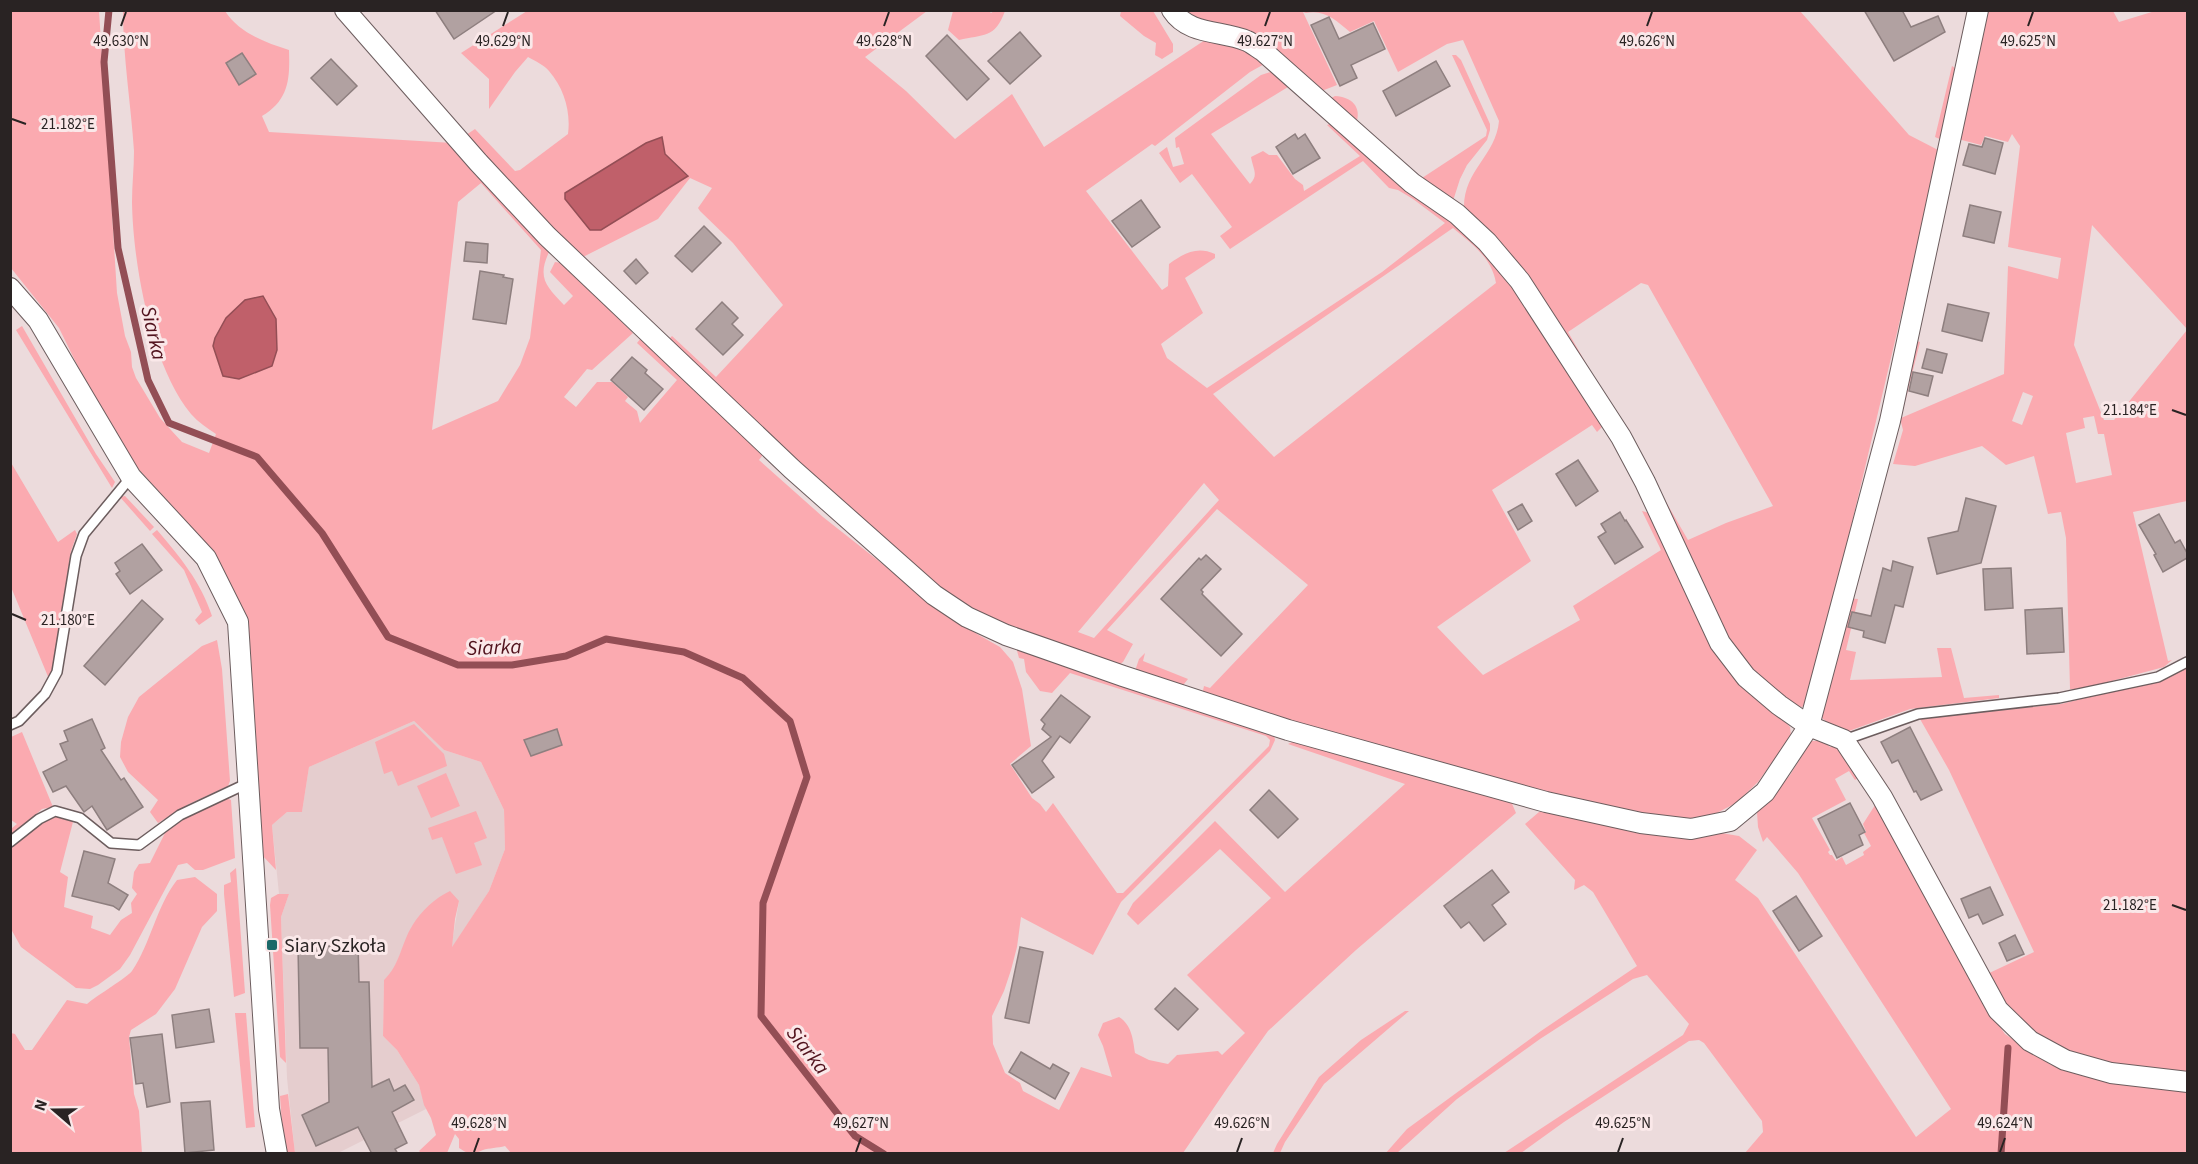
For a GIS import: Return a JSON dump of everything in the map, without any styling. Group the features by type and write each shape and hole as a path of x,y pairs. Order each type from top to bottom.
{"street":[{"path":"345,10 478,162 547,236 792,469 934,595 967,617 1028,643 1288,730 1538,800 1641,823 1691,829 1730,820 1765,792 1809,726 1890,421 1978,10"},
{"path":"1172,10 1175,15 1193,28 1246,40 1263,51 1412,183 1456,214 1487,242 1520,281 1621,437 1645,482 1720,643 1746,677 1779,705 1809,726 1844,740 1882,797 1998,1010 2030,1041 2065,1060 2111,1073 2187,1082"},
{"path":"10,288 38,320 131,477 206,558 238,622 269,1109 278,1154"}],"lane":[{"path":"10,725 19,721 45,694 57,672 76,556 84,534 131,477"},
{"path":"1844,740 1918,714 2059,698 2158,676 2187,662"},
{"path":"10,842 39,819 55,811 80,818 111,843 139,845 180,815 249,783"}],"shaded area":[{"path":"10,11 99,11 117,293 125,336 131,352 132,367 160,418 182,442 209,453 216,434 191,414 165,369 155,342 141,283 133,227 134,151 123,11 225,11 245,31 289,50 288,79 283,96 271,110 262,116 269,132 453,143 549,252 545,261 545,281 564,305 573,296 550,272 555,262 562,263 633,333 592,370 587,369 564,397 576,407 597,382 612,382 628,397 625,401 637,411 640,423 677,380 637,343 641,338 765,452 759,460 823,517 923,596 977,634 1000,647 1013,662 1022,689 1031,746 1010,764 1032,798 1046,812 1053,803 1117,893 1123,893 1130,886 1269,746 1270,740 1266,736 1070,673 1052,693 1040,691 1026,672 1024,659 1019,658 1016,647 1274,735 1275,740 1270,751 1121,902 1093,955 1021,917 1011,970 992,1016 993,1044 1005,1073 1020,1083 1023,1091 1059,1110 1081,1067 1112,1077 1098,1035 1103,1023 1119,1017 1129,1028 1135,1053 1149,1060 1168,1064 1177,1055 1218,1051 1222,1055 1245,1033 1187,975 1271,898 1220,849 1138,925 1127,914 1133,903 1215,821 1285,892 1405,784 1288,744 1300,738 1510,799 1516,813 1356,950 1268,1031 1183,1153 512,1154 505,1146 471,1153 459,1148 459,1139 455,1134 447,1153 421,1153 419,1151 436,1135 419,1085 397,1050 383,1036 384,980 394,968 408,933 416,920 434,901 450,891 459,901 452,947 489,891 505,849 504,810 481,762 444,750 414,721 309,767 302,812 287,812 272,825 276,870 261,854 242,621 233,589 198,534 131,461 86,383 59,328 11,268","holes":["481,183 541,250 530,338 520,365 498,401 432,430 458,202"]},
{"path":"527,11 927,11 865,57 906,91 955,139 1012,94 1044,147 1208,38 1229,42 1268,62 1250,72 1155,146 1152,144 1086,191 1162,290 1168,286 1169,264 1185,254 1196,251 1215,254 1215,258 1185,278 1203,313 1161,344 1167,358 1207,388 1382,272 1445,223 1413,199 1398,190 1389,188 1363,161 1230,249 1220,236 1232,227 1192,174 1180,183 1159,153 1167,147 1173,167 1184,164 1179,147 1176,148 1175,138 1261,75 1277,70 1317,105 1314,111 1288,87 1211,134 1250,184 1255,175 1251,157 1263,151 1269,155 1277,155 1295,179 1303,185 1304,191 1360,156 1327,125 1334,122 1443,213 1496,262 1605,424 1597,432 1592,425 1492,490 1531,561 1437,627 1483,675 1580,620 1573,606 1661,550 1642,511 1653,514 1723,664 1781,717 1790,727 1791,736 1758,782 1736,803 1711,816 1672,820 1550,794 1295,724 1202,695 1204,686 1210,688 1308,585 1217,509 1107,630 1133,644 1123,662 1116,667 1000,625 964,606 935,585 667,341 672,336 716,377 783,305 733,243 698,208 712,188 690,178 658,219 581,258 466,135 475,129 515,171 520,170 568,134 567,109 559,85 547,69 528,57 489,109 489,79 461,53","holes":["662,137 665,154 688,175 565,193 646,143","1453,228 1480,252 1494,274 1496,283 1274,457 1213,394","1204,483 1219,500 1094,638 1078,632"]},
{"path":"953,11 989,11 991,13 1005,11 992,31 981,36 959,40 948,30"},
{"path":"1121,11 1153,11 1173,44 1173,52 1162,59 1155,55 1156,43 1120,16"},
{"path":"1179,11 1800,11 1909,135 1940,151 1818,666 1804,706 1798,708 1769,692 1725,639 1661,509 1464,209 1469,184 1492,144 1499,121 1463,40 1447,44 1398,72 1374,21 1350,32 1324,14 1303,12 1337,85 1319,92 1239,35","holes":["1641,283 1648,285 1773,506 1688,540 1568,332"]},
{"path":"1985,11 2113,11 2119,22 2155,11 2187,11 2187,329 2092,225 2074,345 2104,420 2114,420 2187,330 2187,501 2133,512 2168,661 2172,660 2164,667 2078,690 2070,689 2066,538 2061,512 2048,514 2034,456 2006,465 1982,446 1915,466 1893,464 1903,430 1901,422 1897,424 1886,460 1890,463 1889,466 1882,463 1909,348 1917,341 1920,342 1901,418 2004,374 2008,266 2058,279 2061,258 2008,247 2020,146 2012,134 2008,142 1985,136 1981,145 1954,138","holes":["2023,392 2033,396 2022,425 2012,421","2094,416 2098,434 2104,434 2112,475 2076,483 2066,433 2085,428 2083,418"]},
{"path":"1452,55 1456,55 1461,60 1490,124 1490,130 1487,140 1467,165 1452,204 1444,201 1419,180 1486,136 1487,130"},
{"path":"1952,66 1958,70 1942,140 1935,137"},
{"path":"1335,96 1346,98 1354,104 1358,113 1356,124 1328,100"},
{"path":"662,137 665,154 688,176 601,230 590,230 565,199 565,193 646,143"},
{"path":"263,296 276,319 277,350 272,366 239,379 223,376 213,346 215,338 226,318 245,300"},
{"path":"22,326 96,454 115,482 112,488 16,330"},
{"path":"10,461 58,542 75,530 77,534 71,551 55,664 49,679 11,587"},
{"path":"125,496 154,527 150,531 120,497"},
{"path":"157,530 189,570 202,592 212,616 199,625 195,620 202,612 184,570 152,534"},
{"path":"1847,598 1858,599 1846,650 1856,652 1850,680 1942,677 1937,648 1951,648 1964,698 1999,695 1999,698 1910,709 1846,732 1833,727 1822,718 1821,709"},
{"path":"217,640 222,669 230,781 228,786 189,804 158,823 150,812 158,800 128,772 120,757 121,742 128,717 139,697 202,646"},
{"path":"1145,653 1143,661 1188,679 1180,689 1135,671 1139,659"},
{"path":"2187,668 2187,1078 2063,1055 2016,1023 1985,975 2034,952 1949,770 1920,719 2061,704 2169,677"},
{"path":"414,721 444,750 481,762 504,810 505,849 489,891 451,949 459,901 412,926 393,971 384,980 383,1036 397,1050 419,1085 426,1109 338,1153 295,1153 287,1078 281,917 289,894 279,894 272,825 287,812 302,812 309,767"},
{"path":"414,724 444,754 447,766 398,786 392,771 384,774 375,742"},
{"path":"22,732 53,807 42,809 11,837 11,829 17,824 11,820 11,737"},
{"path":"1811,741 1823,741 1830,747 1835,746 1862,775 1855,780 1849,771 1835,779 1846,800 1812,818 1830,850 1828,852 1830,855 1836,861 1842,857 1846,865 1864,855 1863,852 1871,846 1864,833 1866,832 1863,824 1877,802 1920,883 1918,885 1983,1003 2005,1034 2051,1065 2098,1079 2187,1091 2187,1153 1745,1153 1763,1132 1762,1121 1704,1043 1699,1040 1689,1041 1564,1122 1521,1153 1504,1153 1683,1035 1689,1024 1647,975 1633,979 1540,1039 1457,1099 1397,1153 1385,1154 1407,1129 1541,1031 1637,966 1593,892 1584,885 1574,890 1575,880 1525,824 1539,812 1550,810 1676,838 1715,832 1739,836 1757,850 1735,880 1758,898 1916,1137 1951,1109 1798,873 1767,837 1763,842 1758,827 1757,812 1790,775"},
{"path":"446,773 460,806 431,818 417,786"},
{"path":"226,798 231,800 235,858 203,870 195,870 187,863 178,865 130,955 120,969 98,985 90,989 76,988 21,947 11,929 10,849 32,829 54,817 74,818 60,872 68,877 64,907 93,916 91,928 110,935 121,920 132,913 131,903 137,894 132,888 134,872 139,864 150,863 167,829 201,808"},
{"path":"476,811 487,838 474,843 482,865 456,874 442,837 432,840 428,828"},
{"path":"236,868 245,993 234,997 224,885 231,882 230,873"},
{"path":"195,877 217,894 217,911 202,927 175,989 156,1014 131,1030 129,1037 142,1153 11,1153 11,1033 15,1034 25,1050 32,1050 67,1000 87,1004 129,974 139,960 164,902 177,880"},
{"path":"278,894 289,894 281,917 286,1063 280,1057 270,905 271,898"},
{"path":"1405,1011 1409,1011 1324,1084 1280,1153 1273,1153 1319,1077 1361,1040"},
{"path":"235,1013 246,1013 255,1127 246,1128"},
{"path":"288,1094 295,1153 284,1153 280,1096"}],"building":[{"path":"435,10 497,10 454,39"},
{"path":"1864,10 1902,10 1911,27 1938,16 1945,32 1894,61"},
{"path":"1329,17 1339,39 1373,23 1385,49 1351,65 1357,78 1340,86 1311,25"},
{"path":"1020,32 1041,56 1010,84 988,61"},
{"path":"947,35 989,79 967,100 926,56"},
{"path":"242,53 256,74 239,85 226,63"},
{"path":"331,59 357,86 337,105 311,78"},
{"path":"1436,61 1450,86 1396,116 1383,91"},
{"path":"1295,134 1298,139 1305,134 1320,158 1293,174 1276,147"},
{"path":"1985,138 2003,143 1995,174 1963,165 1969,144 1982,147"},
{"path":"1141,200 1160,227 1132,247 1112,221"},
{"path":"1970,205 2001,212 1994,243 1963,236"},
{"path":"704,226 721,243 692,272 675,256"},
{"path":"466,242 488,244 487,263 464,261"},
{"path":"636,259 648,273 636,284 624,271"},
{"path":"480,271 513,279 506,324 473,319"},
{"path":"722,302 738,318 732,324 743,335 723,355 696,329"},
{"path":"1948,304 1989,313 1982,341 1942,331"},
{"path":"1927,349 1947,354 1942,373 1922,368"},
{"path":"632,357 663,389 644,410 611,380"},
{"path":"1913,372 1933,376 1928,396 1909,391"},
{"path":"1578,460 1598,491 1576,506 1556,474"},
{"path":"1966,498 1996,506 1981,563 1937,574 1928,538 1958,531"},
{"path":"1522,504 1532,521 1518,530 1508,512"},
{"path":"1620,512 1643,547 1615,564 1598,537 1606,532 1601,524"},
{"path":"2159,514 2175,543 2180,540 2187,553 2187,558 2163,572 2154,555 2156,554 2139,525"},
{"path":"142,544 162,570 130,594 116,574 120,571 115,563"},
{"path":"1206,555 1221,569 1201,590 1202,594 1242,634 1221,656 1161,599 1199,558 1201,560"},
{"path":"1893,561 1913,567 1903,607 1895,605 1885,643 1863,637 1864,631 1848,627 1852,612 1871,616 1883,568 1891,571"},
{"path":"2011,568 2013,608 1985,610 1983,569"},
{"path":"142,600 163,619 105,685 84,666"},
{"path":"2062,608 2064,652 2027,654 2025,610"},
{"path":"1061,695 1090,717 1070,743 1060,736 1042,761 1054,777 1032,793 1012,765 1051,737 1042,729 1045,724 1041,720"},
{"path":"92,719 105,748 101,750 121,780 124,778 143,807 107,830 92,806 84,812 66,786 53,792 43,772 67,760 60,744 68,741 64,731"},
{"path":"1910,727 1942,790 1921,800 1916,791 1914,792 1898,760 1892,763 1881,742"},
{"path":"557,729 562,745 531,756 524,740"},
{"path":"1269,790 1298,819 1278,838 1250,810"},
{"path":"1850,803 1865,832 1859,835 1863,845 1837,858 1818,819"},
{"path":"84,851 115,859 108,883 128,895 119,910 113,906 72,896"},
{"path":"1492,870 1509,892 1492,905 1506,924 1484,941 1469,922 1461,928 1444,906"},
{"path":"1990,887 2003,915 1983,924 1978,914 1969,918 1961,899"},
{"path":"1796,896 1822,936 1799,951 1773,911"},
{"path":"2015,935 2024,954 2007,961 1999,943"},
{"path":"358,945 359,982 369,982 372,1087 389,1079 394,1091 405,1085 414,1100 392,1112 407,1143 395,1149 398,1154 372,1154 358,1127 316,1146 302,1115 329,1102 328,1048 300,1048 298,947"},
{"path":"1020,947 1043,952 1029,1023 1005,1018"},
{"path":"1175,988 1198,1009 1178,1030 1155,1009"},
{"path":"209,1009 214,1042 176,1048 172,1015"},
{"path":"162,1034 170,1102 147,1107 143,1083 136,1084 130,1038"},
{"path":"1021,1052 1050,1069 1053,1064 1069,1073 1055,1099 1009,1072"},
{"path":"210,1101 214,1150 185,1153 181,1103"}],"waterway":[{"name":"Siarka","path":"109,10 104,62 118,248 148,380 169,423 257,457 322,533 388,637 458,665 512,665 566,656 606,639 684,652 743,678 790,721 807,777 763,903 761,1016 855,1136 884,1154"},
{"path":"2001,1154 2008,1048"}],"place":[{"name":"Siary Szkoła","path":"272,945"}]}
